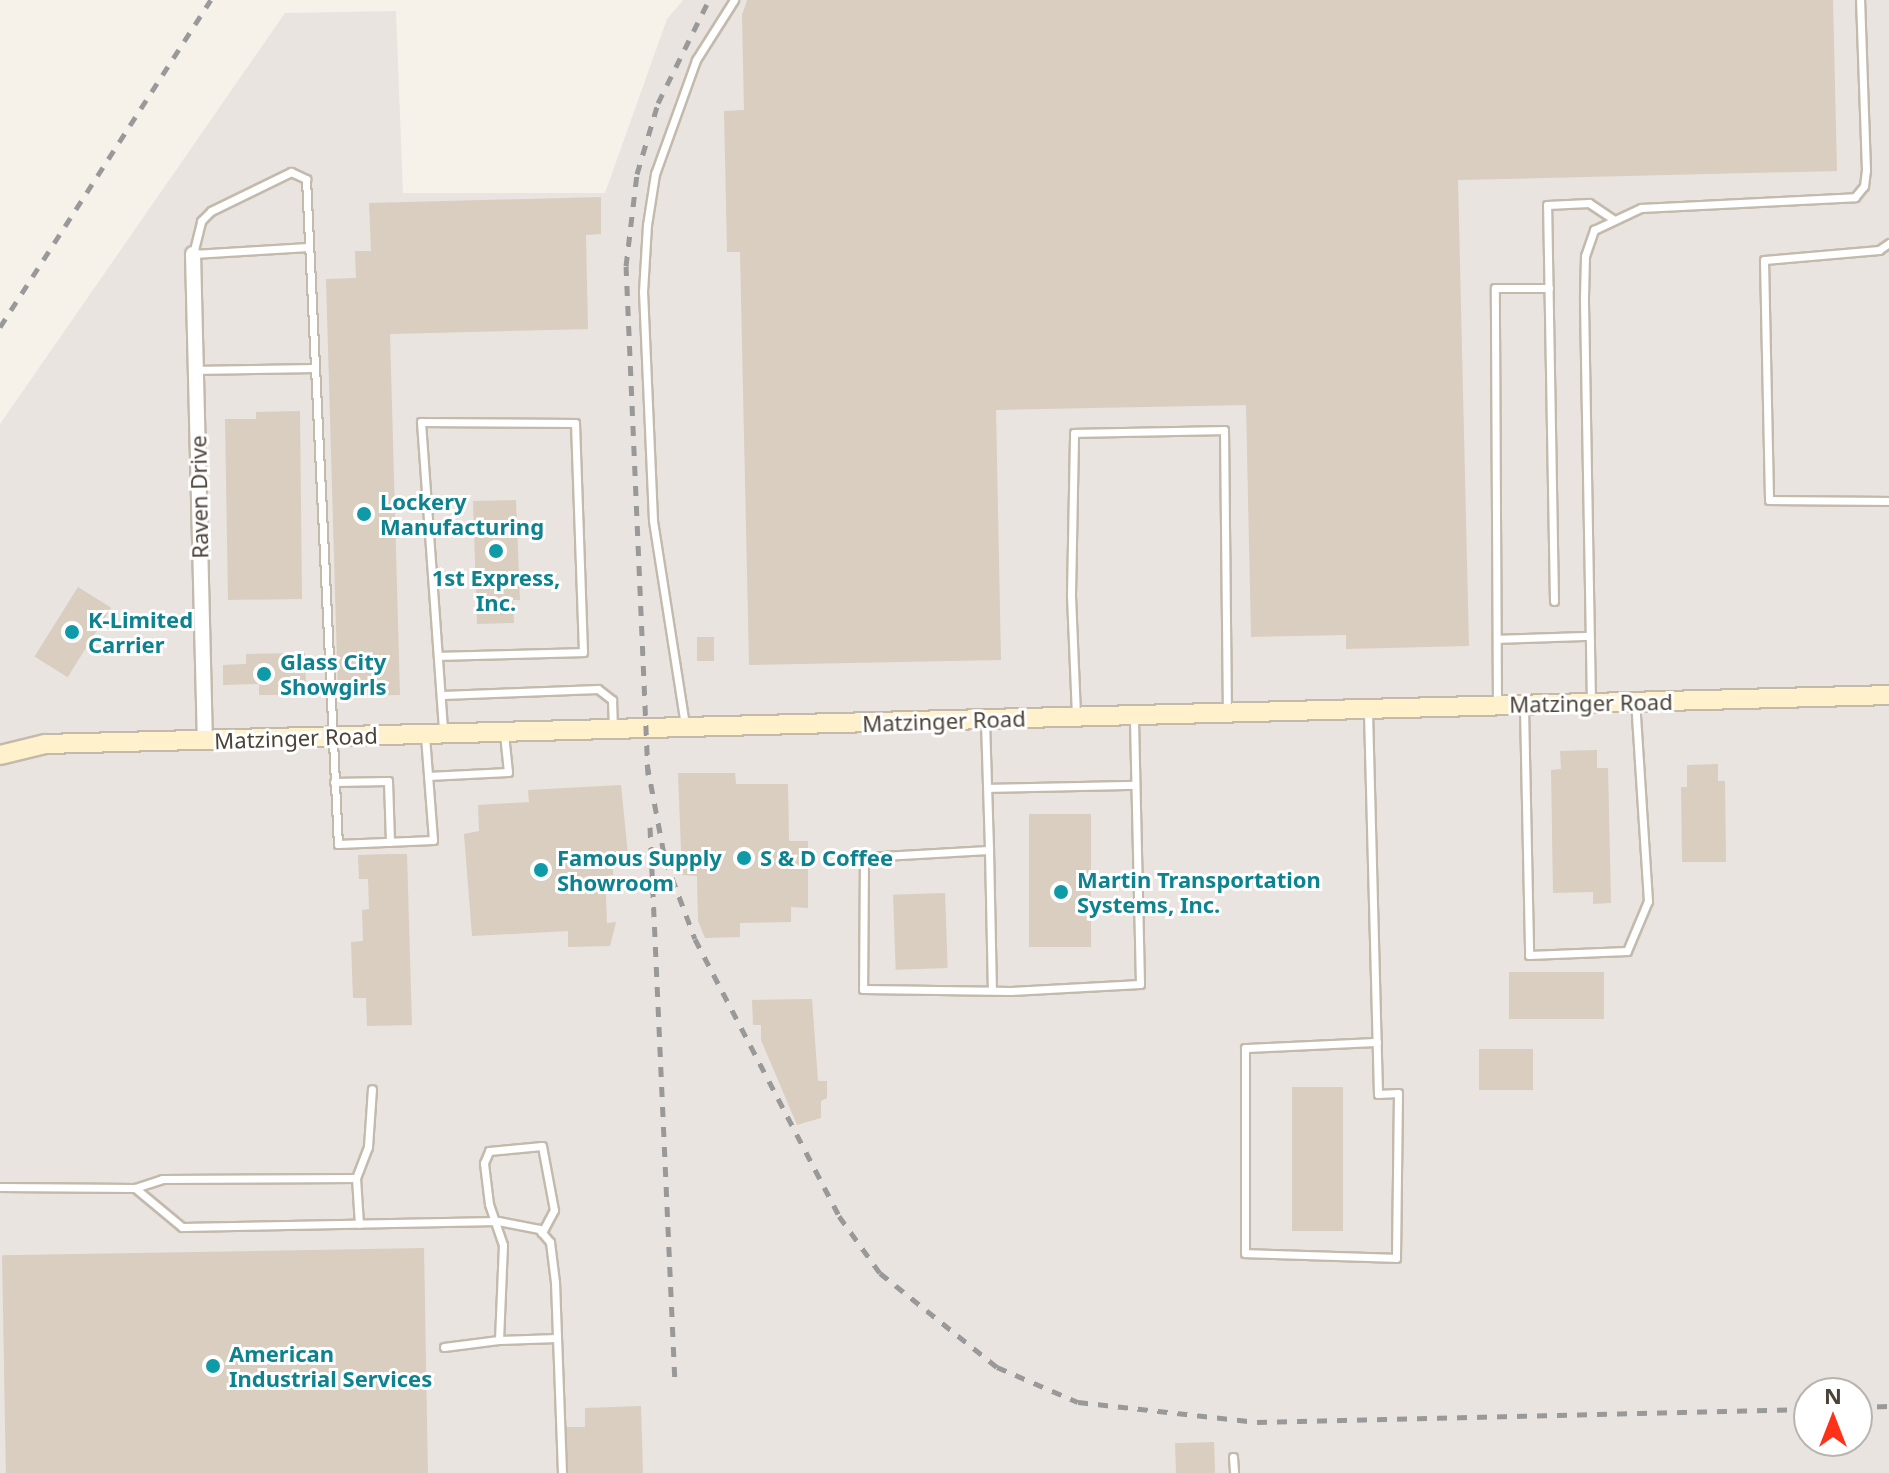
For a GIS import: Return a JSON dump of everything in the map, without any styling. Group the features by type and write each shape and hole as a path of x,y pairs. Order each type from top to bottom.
{"street":[{"name":"Raven Drive","path":"193,254 205,740"},
{"name":"Matzinger Road","path":"0,755 45,744 1889,695"}],"lane":[{"path":"685,727 653,520 643,292 647,225 655,174 696,60 734,0"},
{"path":"1591,703 1585,256 1594,230 1613,219 1653,206 1840,201 1861,191 1866,170 1860,0"},
{"path":"308,247 193,254 201,221 211,211 296,171 306,179 312,368 338,844 433,840 428,776 442,695 439,656 421,422 575,423 583,652 439,656"},
{"path":"1554,601 1547,205 1589,203 1613,219"},
{"path":"1889,243 1879,250 1764,260 1769,500 1889,501"},
{"path":"1497,705 1495,288 1549,288"},
{"path":"196,370 312,368"},
{"path":"1077,717 1071,594 1074,433 1224,430 1227,714"},
{"path":"1497,639 1588,636"},
{"path":"442,695 598,689 612,700 613,729"},
{"path":"1524,705 1529,955 1627,951 1648,901 1635,702"},
{"path":"1368,709 1377,1042 1378,1094 1398,1093 1396,1258 1245,1253 1245,1048 1377,1042"},
{"path":"989,850 864,857 863,989 992,990 1140,984 1134,716"},
{"path":"985,721 992,990"},
{"path":"428,776 508,772 504,732"},
{"path":"334,782 388,781 390,842"},
{"path":"988,788 1135,785"},
{"path":"359,1224 356,1178 372,1126 372,1089"},
{"path":"499,1340 503,1245 498,1221 489,1204 485,1154 529,1144 542,1146 554,1210 542,1233"},
{"path":"0,1187 135,1188 162,1179 356,1178"},
{"path":"135,1188 182,1227 498,1221 542,1233 550,1242 554,1269 562,1473"},
{"path":"444,1347 499,1340 557,1338"},
{"path":"1233,1457 1234,1473"}],"shaded area":[{"path":"683,0 1889,0 1889,1473 0,1473 0,424 285,13 396,11 403,193 605,193 667,19"}],"building":[{"path":"747,0 1833,0 1837,171 1458,180 1469,646 1346,649 1346,635 1251,637 1246,405 996,410 1001,660 749,665 740,252 727,252 724,111 744,110 742,15"},
{"name":"Lockery Manufacturing","path":"601,197 601,234 586,235 588,329 390,334 400,695 338,696 326,279 356,278 355,251 371,251 369,203"},
{"path":"300,411 302,599 228,600 225,419 256,419 256,412"},
{"name":"1st Express, Inc.","path":"516,500 520,600 513,600 514,623 477,624 473,501"},
{"name":"K-Limited Carrier","path":"78,587 111,608 68,677 35,657"},
{"path":"697,637 714,637 714,661 697,661"},
{"name":"Glass City Showgirls","path":"305,653 306,683 291,683 291,695 259,695 259,684 223,685 223,665 246,664 246,654"},
{"path":"1597,750 1597,768 1608,768 1611,903 1593,904 1593,892 1553,893 1551,770 1561,769 1560,751"},
{"path":"1718,764 1718,781 1725,781 1726,862 1682,862 1681,787 1687,787 1687,765"},
{"name":"S & D Coffee","path":"678,773 735,773 736,784 788,784 789,841 808,841 808,908 791,907 791,922 740,923 740,937 705,938 698,921 697,876 682,875"},
{"name":"Famous Supply Showroom","path":"621,785 629,865 613,865 613,875 605,876 607,923 616,922 610,946 568,947 568,931 472,936 464,834 479,831 478,805 529,802 528,790"},
{"name":"Martin Transportation Systems, Inc.","path":"1029,814 1091,814 1091,947 1029,947"},
{"path":"407,854 412,1025 367,1026 366,998 353,998 351,942 363,941 362,910 369,909 368,879 359,879 358,855"},
{"path":"945,893 948,968 896,970 893,895"},
{"path":"1509,972 1604,972 1604,1019 1509,1019"},
{"path":"812,999 818,1081 827,1081 827,1098 821,1101 821,1118 797,1125 761,1040 761,1025 753,1025 752,1000"},
{"path":"1479,1049 1533,1049 1533,1090 1479,1090"},
{"path":"1292,1087 1343,1087 1343,1231 1292,1231"},
{"name":"American Industrial Services","path":"424,1248 428,1473 6,1473 2,1255"},
{"path":"641,1406 643,1473 566,1473 565,1427 585,1427 585,1408"},
{"path":"1214,1442 1215,1473 1176,1473 1175,1443"}],"railway":[{"path":"0,327 211,0"},
{"path":"648,775 626,266 637,174 658,103 709,0"},
{"path":"647,764 665,859 695,939 839,1216 880,1273 997,1367 1078,1402 1257,1422 1793,1409"},
{"path":"650,827 675,1383"},
{"path":"1873,1406 1889,1406"}],"place":[{"name":"Lockery Manufacturing","path":"364,514"},
{"name":"1st Express, Inc.","path":"496,551"},
{"name":"K-Limited Carrier","path":"72,632"},
{"name":"Glass City Showgirls","path":"264,674"},
{"name":"S & D Coffee","path":"744,858"},
{"name":"Famous Supply Showroom","path":"541,870"},
{"name":"Martin Transportation Systems, Inc.","path":"1061,892"},
{"name":"American Industrial Services","path":"213,1366"}]}
